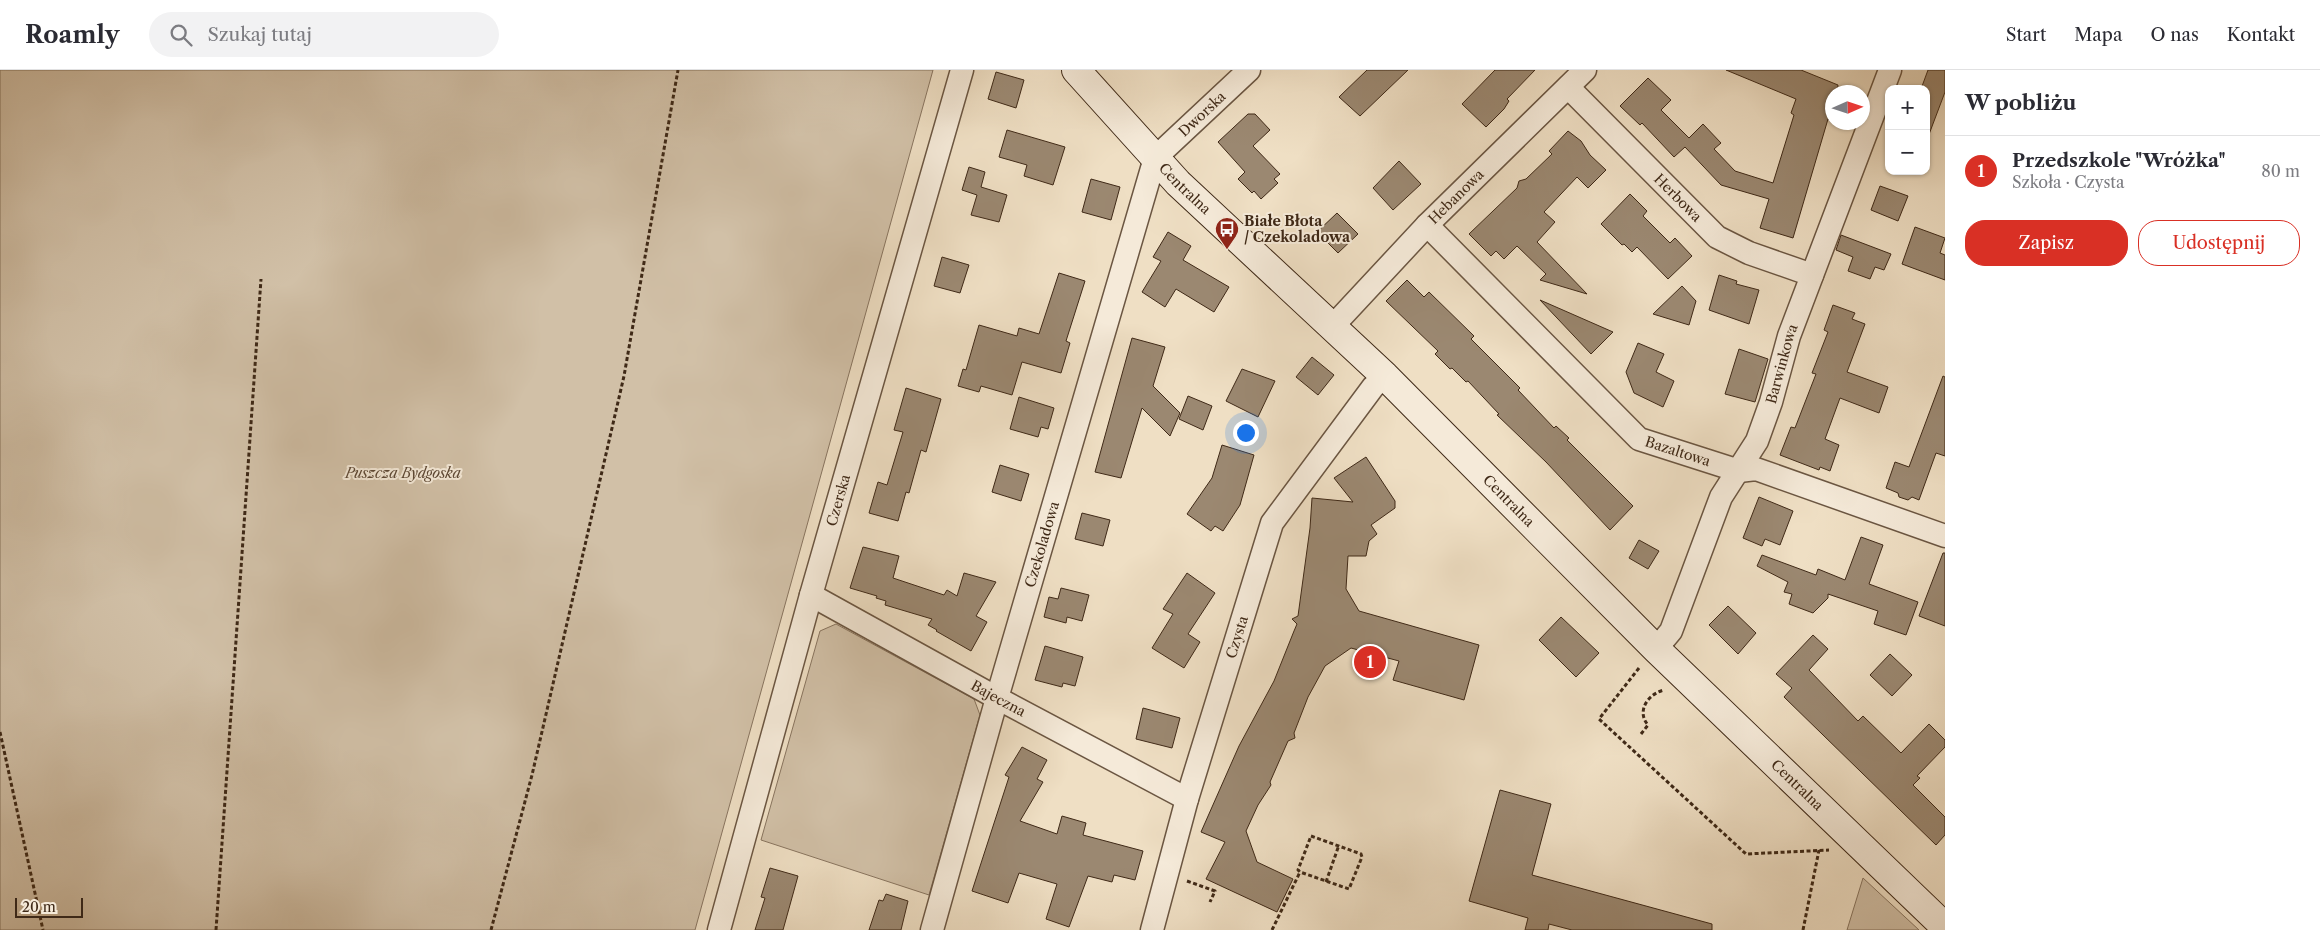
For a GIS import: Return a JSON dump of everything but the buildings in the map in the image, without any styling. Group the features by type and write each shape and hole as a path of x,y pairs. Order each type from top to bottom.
{"street":[{"name":"Czerska","path":"719,930 811,595 962,70"},
{"name":"Centralna","path":"1076,70 1185,189 1385,376 1649,655 1945,927"},
{"name":"Dworska","path":"1155,158 1249,70"},
{"name":"Hebanowa","path":"1332,327 1427,225 1585,70"},
{"name":"Barwinkowa","path":"1649,655 1671,630 1721,497 1757,441 1771,402 1789,336 1890,70"},
{"name":"Herbowa","path":"1568,87 1718,237 1749,253 1812,274"},
{"name":"Czekoladowa","path":"932,930 997,698 1155,158"},
{"name":"Bazaltowa","path":"1427,225 1639,439 1739,471 1756,469 1945,536"},
{"name":"Czysta","path":"1152,930 1187,800 1272,523 1374,387 1385,376"},
{"name":"Bajeczna","path":"811,595 1187,800"}],"path":[{"path":"491,930 532,775 624,376 678,70"},
{"path":"216,930 261,279"},
{"path":"1649,655 1599,719 1746,854 1837,849"},
{"path":"1640,734 1648,725 1643,714 1644,704 1660,691 1672,690"},
{"path":"0,732 43,930"},
{"path":"1272,930 1300,872 1298,870 1311,836 1359,852 1362,857 1349,889 1300,872"},
{"path":"1326,882 1339,845"},
{"path":"1803,930 1819,850"},
{"path":"1185,880 1215,891 1210,902"}],"green space":[{"name":"Puszcza Bydgoska","path":"0,70 933,70 695,930 0,930"},
{"path":"836,624 974,699 980,715 929,895 761,840 820,631"},
{"path":"1863,878 1919,930 1847,930"}],"place":[{"name":"Białe Błota / Czekoladowa","path":"1227,250"},
{"name":"Przedszkole \"Wróżka\"","path":"1370,662"}]}
